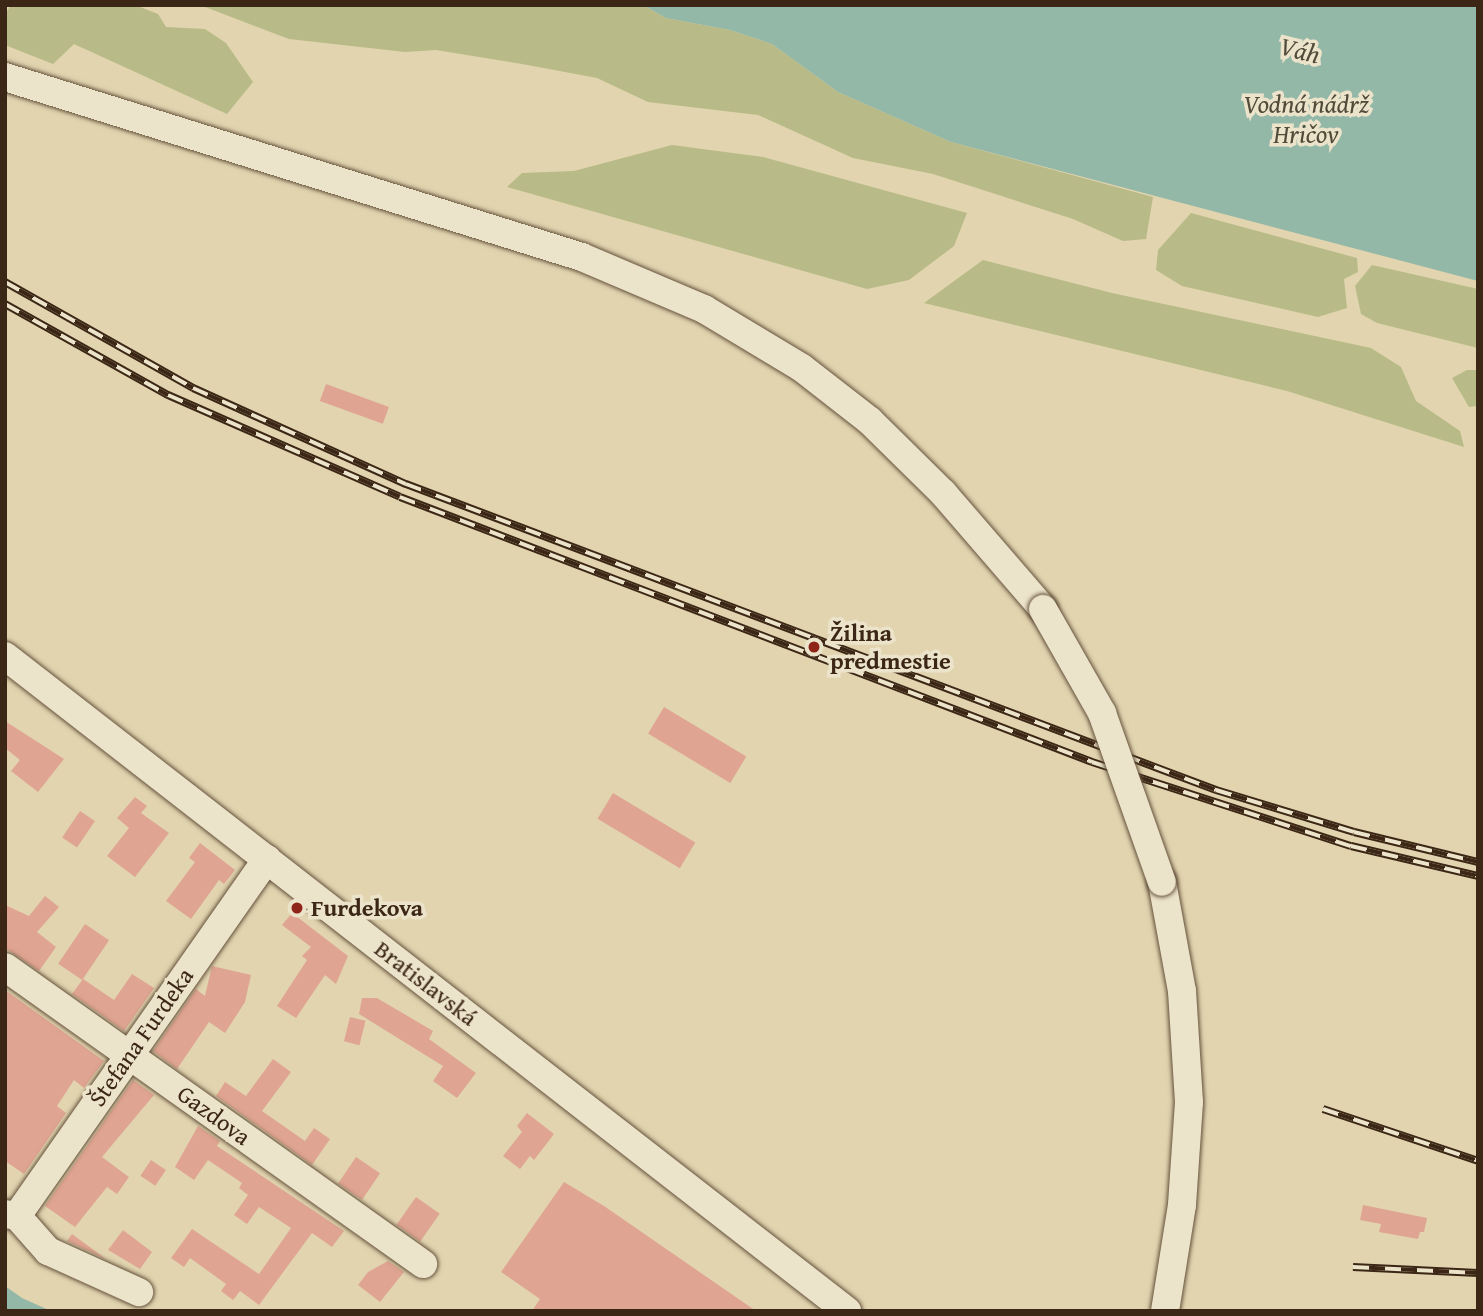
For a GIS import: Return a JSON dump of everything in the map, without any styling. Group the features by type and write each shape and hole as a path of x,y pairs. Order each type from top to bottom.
{"street":[{"path":"5,77 582,257 704,309 782,354 870,421 952,502 1043,609 1102,713 1162,882 1182,991 1189,1102 1182,1205 1165,1311"},
{"name":"Bratislavská","path":"5,656 847,1311"},
{"name":"Štefana Furdeka","path":"11,1215 267,859"},
{"name":"Gazdova","path":"5,967 423,1264"},
{"path":"11,1215 48,1251 139,1292"}],"green space":[{"path":"11,5 135,5 158,14 166,27 205,29 226,43 253,82 227,114 74,44 53,64 5,45 5,14"},
{"path":"200,5 643,5 666,18 730,30 772,44 838,92 951,142 1153,197 1146,239 1123,241 1073,219 933,174 853,158 758,115 648,102 597,78 436,50 405,52 289,39"},
{"path":"672,145 763,157 967,213 954,246 909,280 867,289 507,187 522,173 574,171"},
{"path":"1191,213 1357,258 1358,272 1344,279 1347,308 1318,317 1182,286 1156,270 1158,250"},
{"path":"983,260 1112,293 1371,348 1401,367 1416,401 1460,431 1464,447 1287,391 924,303"},
{"path":"1372,265 1478,289 1478,348 1377,323 1361,314 1355,286"},
{"path":"1467,370 1478,370 1478,406 1469,407 1452,378"}],"water":[{"name":"Vodná nádrž Hričov","path":"643,5 1478,5 1478,281 951,142 838,92 772,44 730,30 666,18"},
{"path":"5,1286 22,1298 51,1311 5,1311"}],"building":[{"path":"326,384 389,407 383,424 320,401"},
{"path":"664,707 746,756 730,783 648,734"},
{"path":"5,721 64,759 38,792 11,771 20,760 5,748"},
{"path":"613,793 695,842 680,868 598,819"},
{"path":"135,797 147,806 141,813 169,833 135,877 107,856 129,828 117,818"},
{"path":"80,811 95,821 77,848 62,838"},
{"path":"200,843 235,870 224,884 219,880 191,919 166,901 195,862 189,858"},
{"path":"45,896 59,907 37,932 56,947 39,971 5,948 5,905 29,916"},
{"path":"292,913 348,956 336,984 325,975 296,1018 277,1006 307,960 302,956 311,947 282,925"},
{"path":"85,924 109,940 82,980 58,964"},
{"path":"212,966 251,975 245,1002 225,1033 209,1022 177,1069 153,1051 196,989 205,996"},
{"path":"132,974 154,988 124,1031 72,994 83,979 114,1000"},
{"path":"5,990 104,1061 84,1088 74,1080 57,1106 66,1113 24,1174 5,1161"},
{"path":"362,998 377,998 433,1031 429,1039 476,1073 457,1098 433,1081 443,1066 359,1014"},
{"path":"350,1017 366,1021 359,1045 344,1041"},
{"path":"273,1059 291,1072 262,1111 305,1141 314,1128 330,1139 312,1165 216,1096 225,1082 246,1096"},
{"path":"133,1080 154,1095 102,1157 129,1177 117,1194 107,1187 75,1227 45,1206"},
{"path":"527,1113 554,1134 534,1160 530,1156 520,1169 503,1156 522,1132 517,1126"},
{"path":"198,1126 220,1141 217,1146 344,1231 332,1247 312,1233 259,1305 240,1291 233,1300 221,1291 226,1284 190,1258 184,1267 171,1258 192,1229 259,1274 291,1228 259,1207 247,1224 234,1215 248,1195 239,1188 242,1183 208,1160 194,1180 175,1167"},
{"path":"356,1157 380,1173 362,1200 338,1184"},
{"path":"151,1160 166,1170 155,1186 140,1176"},
{"path":"564,1182 604,1206 756,1311 532,1311 540,1299 501,1272"},
{"path":"416,1197 440,1214 420,1241 396,1225"},
{"path":"1363,1205 1427,1218 1424,1232 1420,1232 1418,1239 1379,1232 1381,1224 1360,1220"},
{"path":"123,1230 152,1252 140,1269 108,1250"},
{"path":"72,1234 106,1259 67,1241"},
{"path":"388,1261 404,1272 380,1302 358,1285 368,1272"}],"railway":[{"path":"5,282 193,388 406,484 1216,790 1354,832 1478,862"},
{"path":"5,304 168,395 400,497 1092,762 1351,846 1478,876"},
{"path":"1323,1109 1478,1161"},
{"path":"1353,1267 1478,1273"}],"place":[{"name":"Žilina predmestie","path":"814,647"},
{"name":"Furdekova","path":"297,908"}],"water label":[{"name":"Váh","path":"1300,50"}]}
